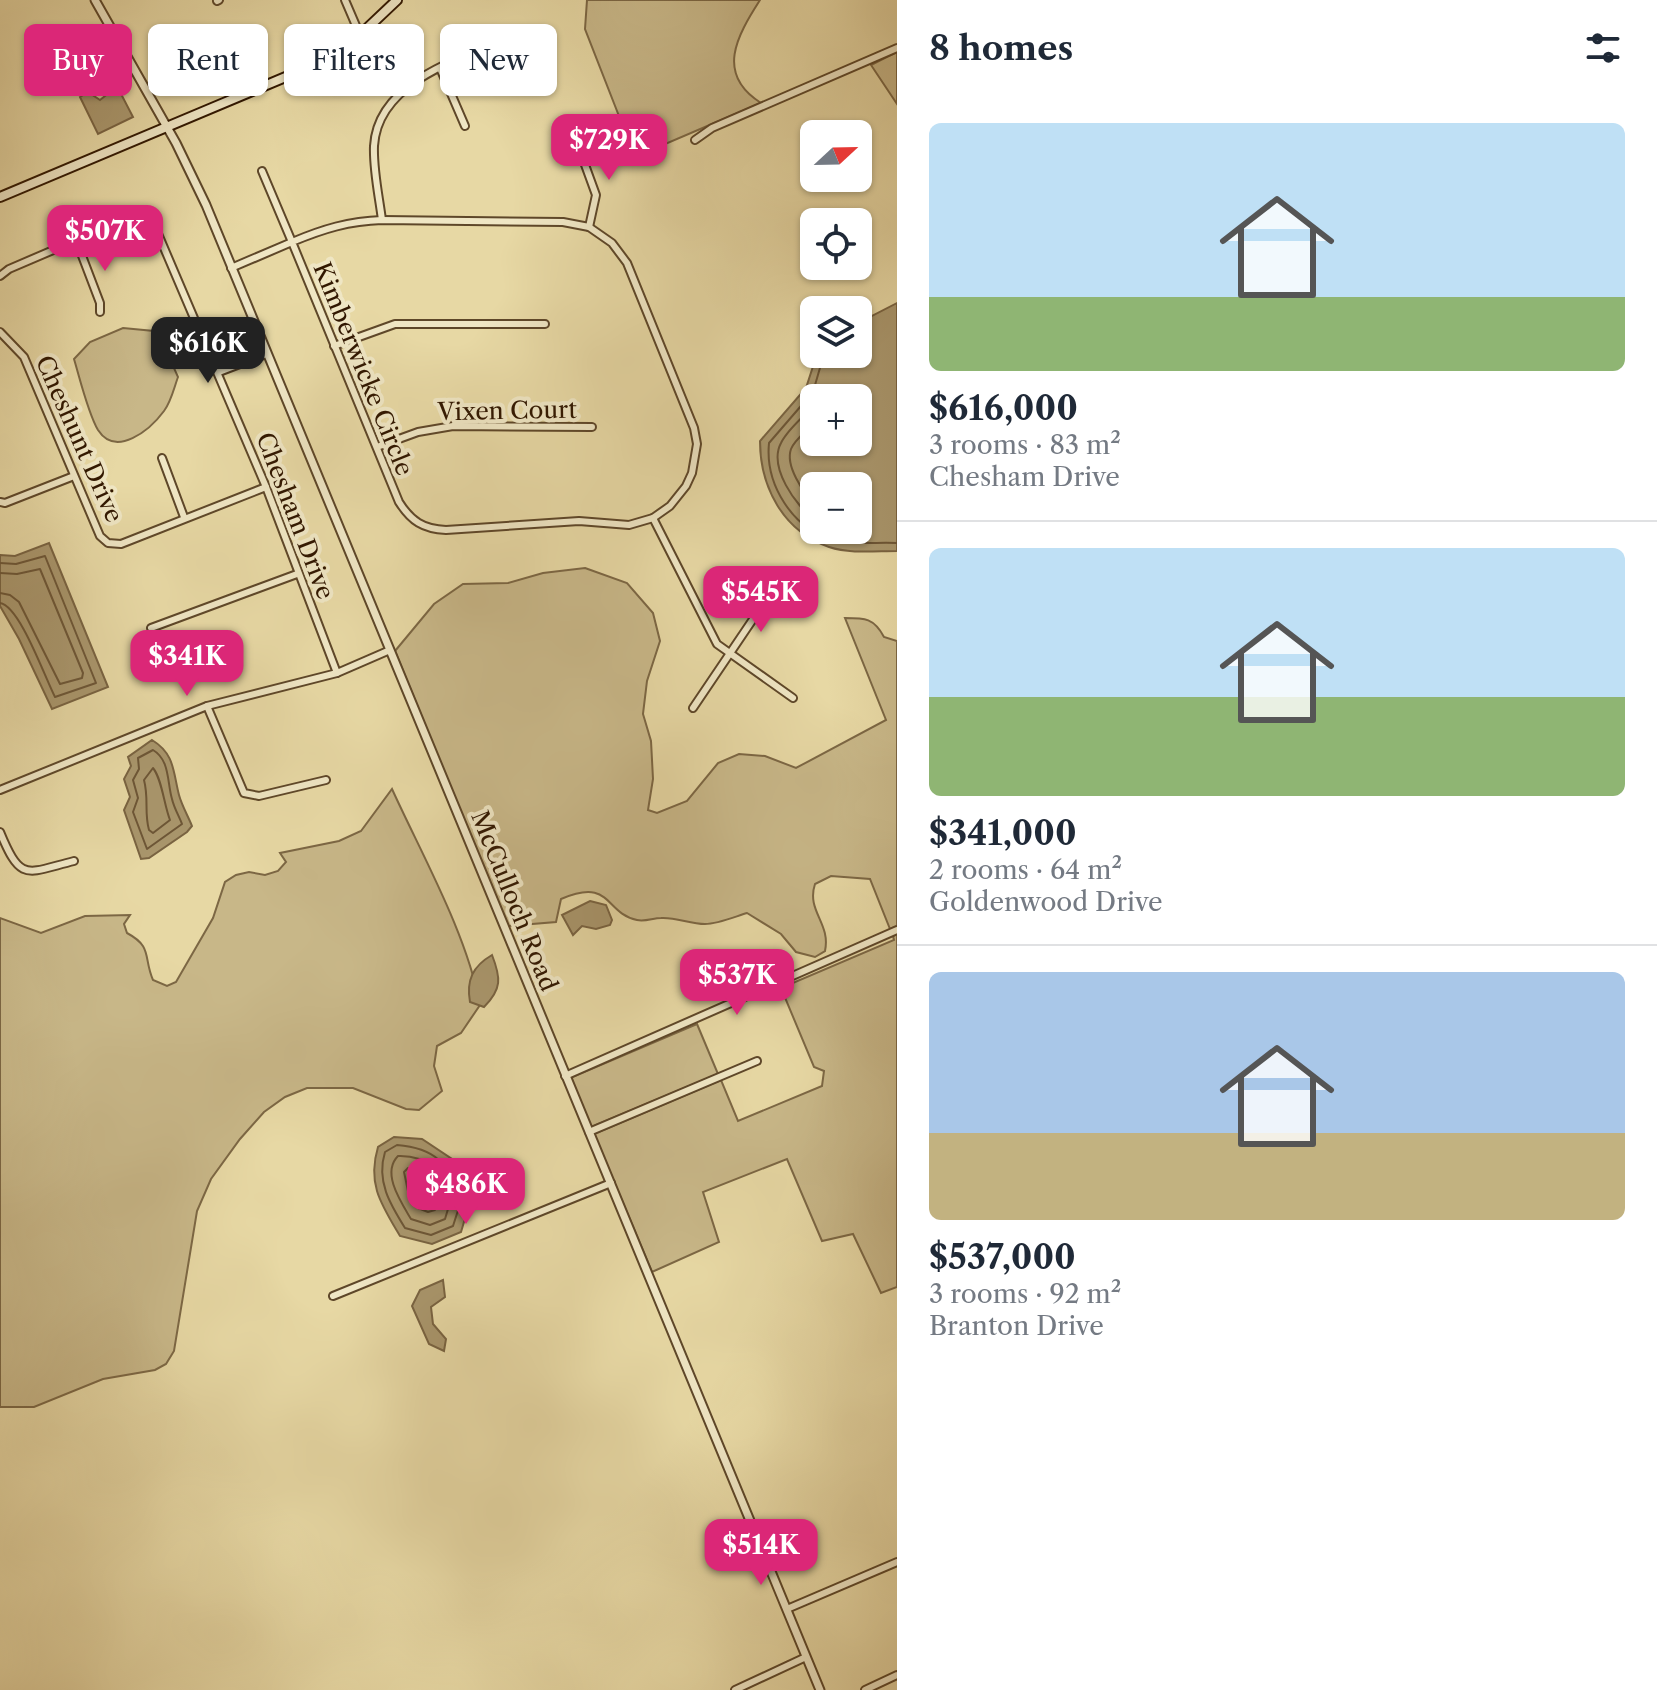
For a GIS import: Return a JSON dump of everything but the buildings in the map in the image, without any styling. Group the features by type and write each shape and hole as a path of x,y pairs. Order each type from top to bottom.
{"main road":[{"path":"372,24 397,0"},
{"path":"0,197 284,78"}],"street":[{"name":"McCulloch Road","path":"95,0 189,167 820,1690"},
{"path":"345,0 355,24"},
{"path":"695,140 712,128 897,48"},
{"path":"382,220 375,165 378,125 395,97 406,87 440,68"},
{"path":"452,96 465,126"},
{"path":"576,140 596,195 589,227 612,243 627,263 694,428 696,459 686,486 670,506 653,518 709,633 730,655 793,698"},
{"path":"231,268 292,242 262,171"},
{"name":"Chesham Drive","path":"0,276 9,269 135,215 150,215 289,543 297,574 337,673"},
{"name":"Kimberwicke Circle","path":"589,227 563,222 352,221 292,242 405,513 414,522 431,530 579,521 615,526 653,518"},
{"path":"76,240 100,303 100,312"},
{"path":"334,346 395,324 545,324"},
{"name":"Cheshunt Drive","path":"0,332 24,357 100,536 108,543 121,544 266,487"},
{"path":"219,372 266,354"},
{"name":"Vixen Court","path":"377,447 418,432 453,426 592,427"},
{"path":"162,458 184,517"},
{"path":"0,502 5,503 74,476"},
{"path":"151,628 297,574"},
{"path":"693,708 768,597"},
{"path":"0,790 207,706 337,673 390,650"},
{"path":"207,706 244,793 259,796 326,780"},
{"path":"0,832 11,860 21,869 31,872 74,861"},
{"path":"565,1076 897,930"},
{"path":"589,1132 757,1061"},
{"path":"333,1296 611,1183"},
{"path":"787,1609 897,1562"},
{"path":"735,1690 806,1657"},
{"path":"865,1690 897,1675"}],"shaded area":[{"path":"587,0 760,0 738,41 734,67 738,80 747,92 761,103 635,157 585,29"},
{"path":"897,52 897,104 871,65"},
{"path":"123,328 154,331 162,341 178,377 169,403 158,418 142,433 114,442 105,438 94,423 74,359 90,342"},
{"path":"585,568 627,583 653,613 660,641 647,681 643,714 651,741 653,779 648,810 657,813 687,801 718,763 739,754 765,756 796,768 886,720 845,618 868,620 884,637 897,641 897,926 890,929 870,879 831,876 815,884 813,893 826,941 825,951 815,957 796,952 781,934 747,913 710,924 667,918 640,920 626,916 599,894 590,892 561,899 556,922 507,926 395,651 434,604 463,584 508,583 543,573"},
{"path":"392,789 454,923 474,978 480,1005 461,1033 437,1046 434,1066 442,1091 419,1110 406,1109 353,1088 307,1088 285,1097 264,1112 211,1179 197,1211 174,1351 166,1364 155,1370 103,1379 34,1407 0,1407 0,918 41,933 85,916 130,915 124,924 127,933 144,948 153,980 167,986 176,982 213,918 225,882 249,872 265,875 278,871 286,862 280,853 339,841 361,831"},
{"path":"897,934 897,1287 881,1293 853,1234 822,1241 787,1159 703,1192 719,1242 652,1272 594,1134 721,1080 738,1121 822,1086 824,1071 814,1067 781,988 894,940 893,936"},
{"path":"697,1024 718,1074 591,1127 570,1078"}],"water":[{"path":"94,96 100,100 105,96 122,96 133,117 98,134 80,97"},
{"path":"897,303 897,551 845,551 822,544 872,544 872,472 800,472 800,531 777,505 764,475 760,441 800,395 800,456 872,456 872,384 807,384 812,368 872,368 872,316"},
{"path":"49,543 108,687 52,709 0,606 0,555 15,556"},
{"path":"152,740 169,757 180,799 192,826 149,858 141,859 124,810 130,797 124,779 131,766 128,757"},
{"path":"590,901 606,905 612,920 610,925 596,929 582,926 573,935 562,915"},
{"path":"492,955 498,983 494,995 484,1007 470,1002 470,980 480,964"},
{"path":"394,1137 422,1139 455,1161 471,1198 461,1232 432,1244 400,1236 382,1204 374,1172 378,1147"},
{"path":"443,1280 445,1297 431,1307 433,1324 446,1339 444,1351 429,1344 412,1306 420,1290"}]}
